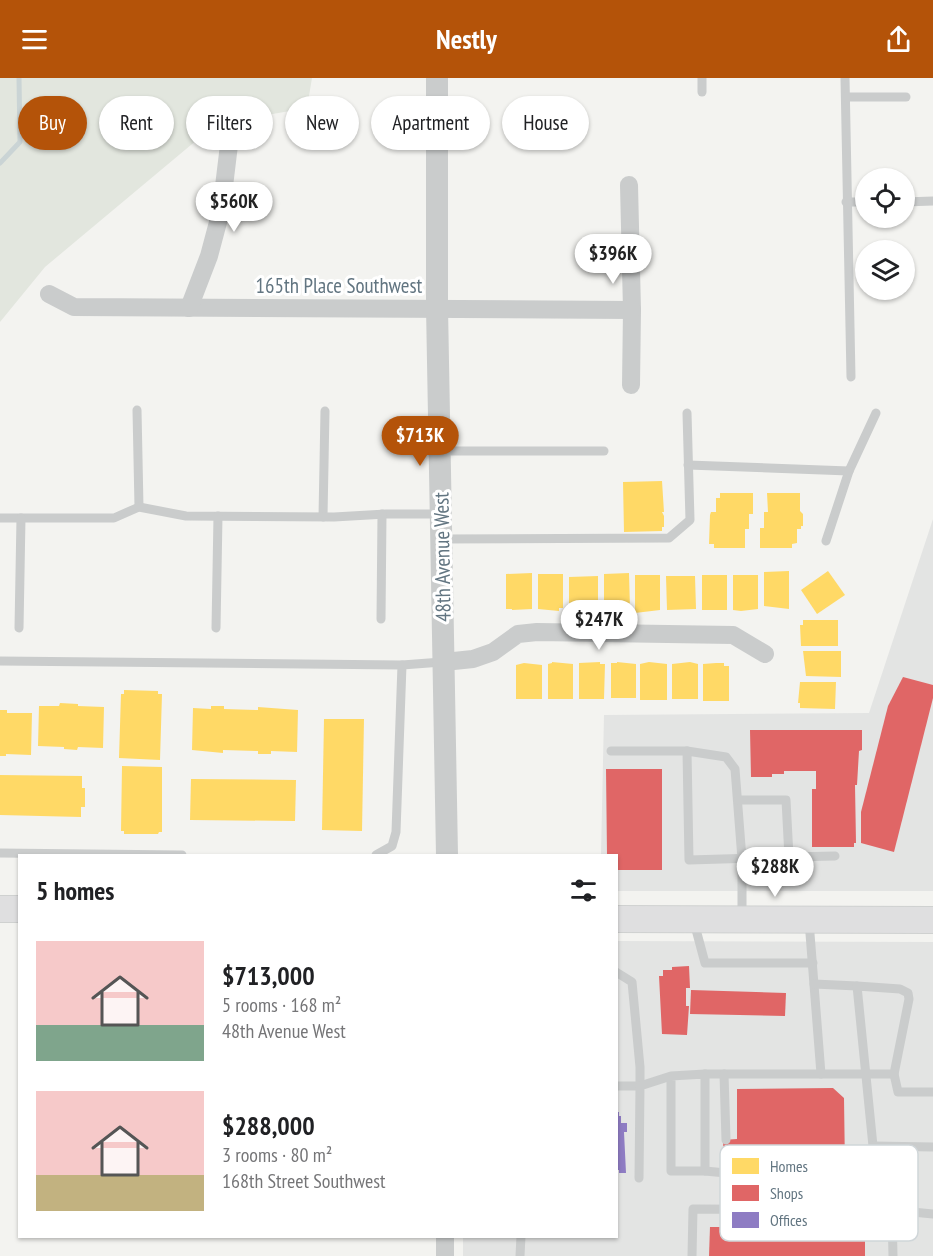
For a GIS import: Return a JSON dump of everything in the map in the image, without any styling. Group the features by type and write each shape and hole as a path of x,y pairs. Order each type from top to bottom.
{"main road":[{"path":"0,909 18,909"},
{"path":"618,919 933,920"}],"street":[{"name":"48th Avenue West","path":"437,78 437,307 447,854"},
{"path":"189,308 209,256 221,211 228,150"},
{"path":"629,185 631,385"},
{"name":"165th Place Southwest","path":"49,294 74,307 632,309"},
{"path":"444,662 472,659 493,652 518,634 537,632 734,635 765,654"},
{"path":"445,1238 445,1256"}],"lane":[{"path":"702,78 702,92"},
{"path":"845,78 851,377"},
{"path":"846,97 906,97"},
{"path":"915,202 933,201"},
{"path":"846,202 855,202"},
{"path":"137,410 139,507"},
{"path":"323,517 325,411"},
{"path":"442,538 669,538 690,519 687,413"},
{"path":"826,541 849,471 876,413"},
{"path":"440,451 604,451"},
{"path":"688,465 849,471"},
{"path":"0,518 114,518 139,507 186,516 323,517 441,514"},
{"path":"381,619 382,514"},
{"path":"216,628 218,516"},
{"path":"19,628 21,518"},
{"path":"0,661 402,665 444,662"},
{"path":"378,854 392,846 396,831 402,665"},
{"path":"611,751 687,751 726,757 735,769 742,858 742,920"},
{"path":"687,751 689,860 835,856"},
{"path":"738,800 786,800 789,857"},
{"path":"0,853 91,854"},
{"path":"693,920 705,963 813,963"},
{"path":"809,920 821,1074"},
{"path":"618,973 632,982 640,1067 639,1178"},
{"path":"814,984 900,989 908,993 909,999 894,1074 898,1092 933,1092"},
{"path":"857,986 873,1145"},
{"path":"618,1086 640,1086 672,1076 705,1074 894,1074"},
{"path":"705,1074 705,1170"},
{"path":"724,1074 726,1140"},
{"path":"672,1076 672,1171 720,1172"},
{"path":"918,1147 933,1147"},
{"path":"692,1256 693,1209 720,1209"},
{"path":"918,1213 933,1214"},
{"path":"520,1256 521,1238"},
{"path":"893,1241 893,1256"}],"shaded area":[{"path":"0,78 312,78 309,96 285,96 285,112 273,114 273,96 186,96 186,149 45,267 0,322"},
{"path":"933,519 933,891 618,891 618,854 601,854 604,715 869,713"},
{"path":"618,941 933,942 933,1256 463,1256 463,1238 618,1238"}],"building: Homes":[{"path":"662,481 664,527 662,531 624,532 623,482"},
{"path":"720,493 753,493 753,514 749,514 749,529 745,529 745,548 714,548 714,544 709,544 710,515 711,512 716,512 716,498 720,498"},
{"path":"767,493 800,493 803,526 797,529 797,543 792,544 792,548 760,548 760,528 764,528 764,512 768,512"},
{"path":"789,571 789,609 764,606 764,572"},
{"path":"828,571 845,595 817,614 801,590"},
{"path":"532,573 532,609 506,609 506,574"},
{"path":"629,573 630,609 612,611 612,609 604,609 604,574"},
{"path":"538,574 563,574 563,608 559,608 559,611 538,609"},
{"path":"635,575 660,575 660,610 635,613"},
{"path":"702,575 727,575 727,610 702,610"},
{"path":"733,575 758,575 758,609 733,610"},
{"path":"598,576 598,610 569,610 569,577"},
{"path":"666,576 695,576 696,609 667,610"},
{"path":"803,620 838,620 838,646 801,646 800,625 803,625"},
{"path":"803,651 841,651 841,677 806,676"},
{"path":"552,662 573,664 573,699 548,699 548,664"},
{"path":"600,662 600,664 605,664 604,699 579,699 579,663"},
{"path":"649,662 667,664 667,700 640,700 640,664"},
{"path":"690,662 698,664 698,699 672,699 672,664"},
{"path":"524,663 542,665 542,699 516,699 516,665"},
{"path":"611,663 636,664 636,698 611,698"},
{"path":"724,663 724,666 729,666 729,701 703,701 703,664"},
{"path":"800,682 836,682 835,709 800,708 800,703 798,703"},
{"path":"124,690 158,691 158,694 162,694 160,760 119,758 121,694 124,694"},
{"path":"60,703 104,707 103,748 78,747 77,750 38,746 39,706 59,706"},
{"path":"211,706 224,706 224,709 258,710 258,707 298,710 297,752 271,751 271,754 258,754 258,751 223,750 223,753 192,750 193,708 211,709"},
{"path":"0,710 7,710 7,713 32,713 31,755 6,754 6,756 0,756"},
{"path":"324,719 364,719 362,831 322,830"},
{"path":"122,766 162,767 162,832 124,834 124,831 121,831"},
{"path":"0,775 82,776 82,788 85,788 85,807 81,807 81,817 0,815"},
{"path":"191,779 296,780 295,821 190,820"}],"building: Shops":[{"path":"903,677 933,685 933,698 894,852 861,843 861,812 888,706"},
{"path":"750,730 862,730 862,750 859,751 857,785 855,785 856,843 854,847 812,847 812,789 816,789 816,771 784,771 784,774 772,774 772,777 751,777"},
{"path":"606,769 662,769 662,870 618,870 618,854 607,854"},
{"path":"689,966 690,988 686,988 686,1006 689,1006 687,1035 662,1034 659,976 663,976 663,970 672,970 672,967"},
{"path":"691,990 786,993 785,1016 690,1014"},
{"path":"833,1088 844,1098 845,1145 723,1145 723,1140 737,1139 737,1089"},
{"path":"710,1227 720,1227 720,1241 865,1241 865,1256 709,1256"}],"building: Offices":[{"path":"618,1112 621,1116 621,1123 627,1123 627,1132 624,1132 626,1173 619,1173"}],"waterway":[{"path":"0,163 20,142 19,78"}]}
